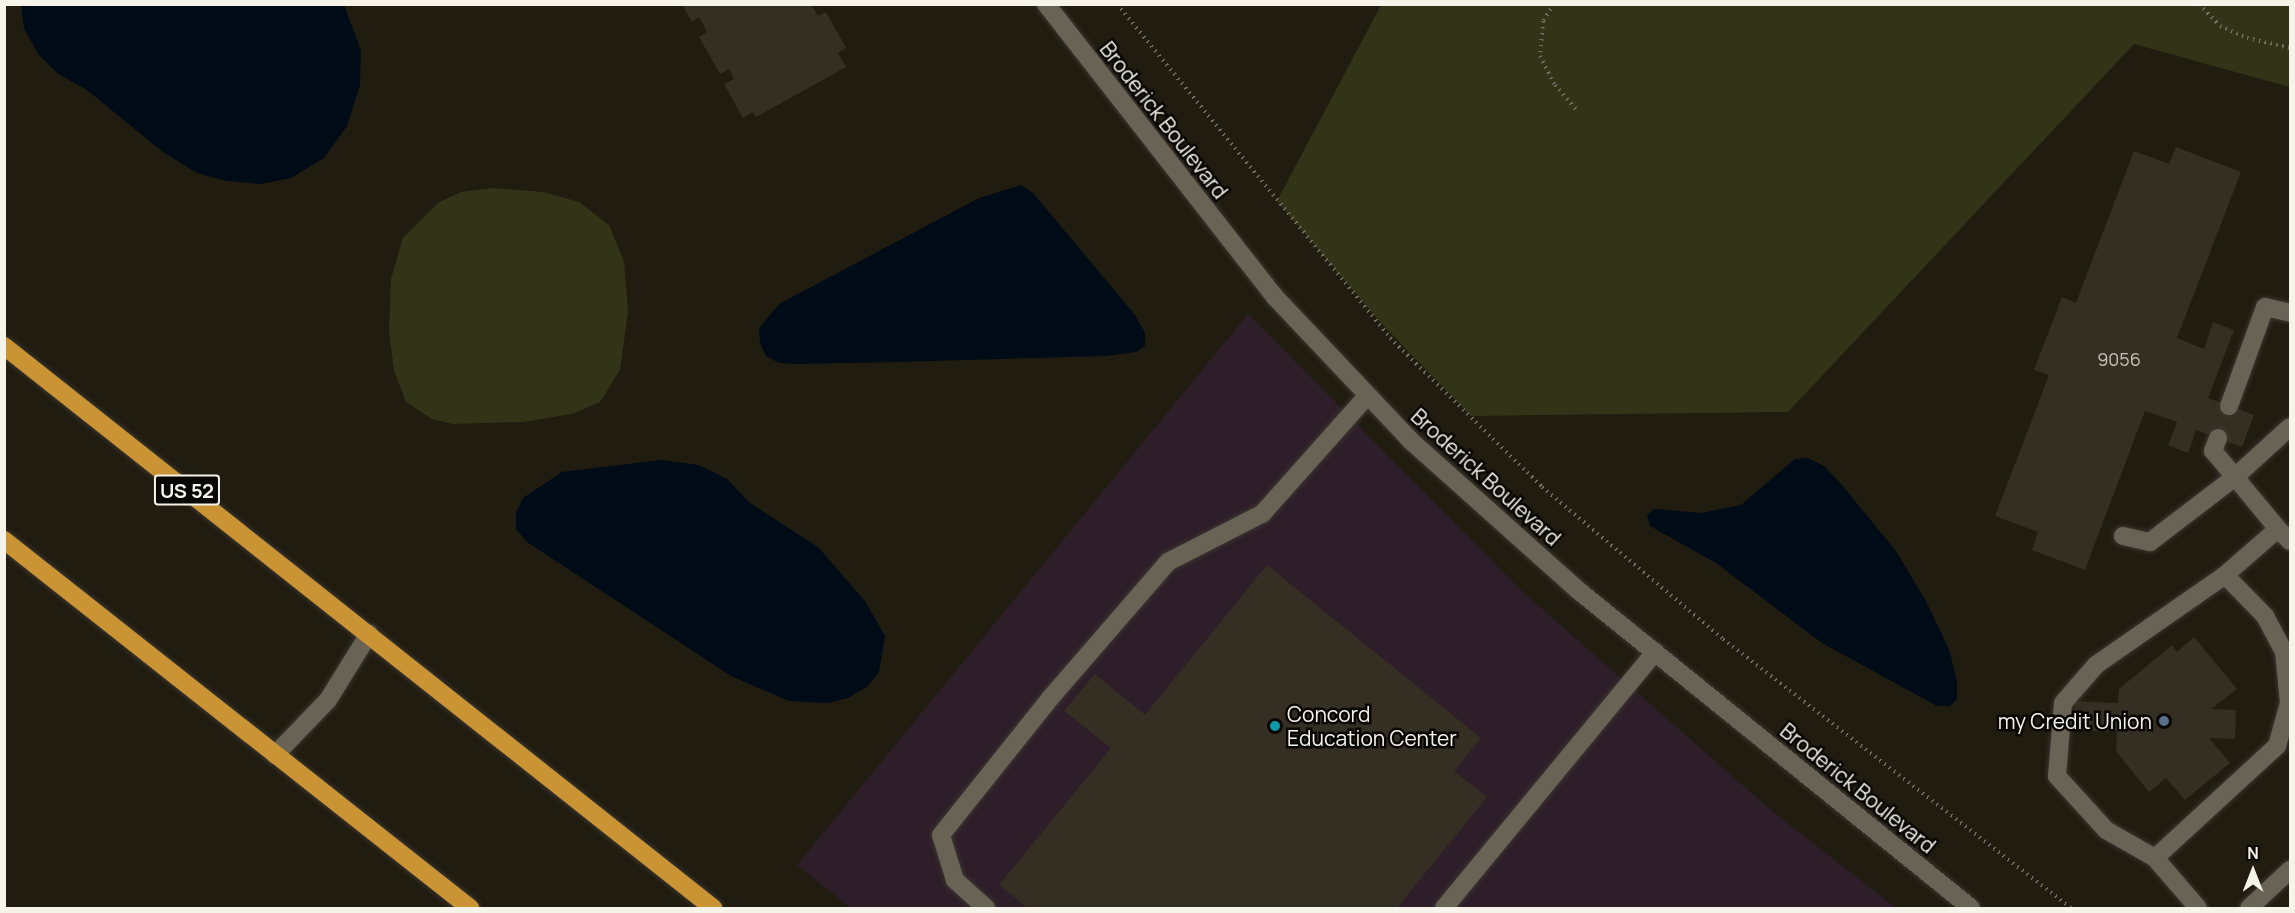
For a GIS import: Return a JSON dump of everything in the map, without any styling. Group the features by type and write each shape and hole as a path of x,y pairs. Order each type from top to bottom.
{"highway":[{"name":"US 52","path":"4,346 713,909"},
{"path":"4,540 470,909"}],"street":[{"name":"Broderick Boulevard","path":"1046,5 1275,297 1367,396 1497,519 1655,652 1971,909"},
{"path":"2229,406 2265,307 2290,313"},
{"path":"986,909 955,880 941,835 1052,696 1168,562 1262,514 1367,396"},
{"path":"2123,536 2150,542 2235,477 2290,427"},
{"path":"2198,909 2155,858 2106,830 2057,776 2063,703 2096,665 2284,535 2213,450 2218,438"},
{"path":"2155,858 2277,746 2289,703 2284,652 2265,616 2225,575"},
{"path":"275,755 328,700 369,634"},
{"path":"1444,909 1655,652"},
{"path":"2249,909 2290,870"}],"path":[{"path":"1117,4 1390,338 1542,487 1724,639 2071,909"},
{"path":"1554,4 1543,21 1540,56 1555,85 1577,110"},
{"path":"1924,4 1996,4"},
{"path":"2199,4 2220,26 2247,38 2290,48"}],"shaded area":[{"path":"1248,314 1525,594 1772,811 1896,908 851,908 797,865"}],"green space":[{"path":"1381,5 2290,5 2290,87 2134,44 1788,412 1471,416 1380,322 1277,201"},
{"path":"493,188 543,192 579,202 609,225 624,261 628,312 620,370 600,402 572,414 523,422 453,424 432,419 406,402 394,370 389,332 391,279 403,238 438,203 461,192"}],"water":[{"path":"21,5 344,5 361,51 360,85 347,126 324,158 291,178 261,184 227,181 197,173 163,152 87,90 58,74 38,54 24,28"},
{"path":"1021,185 1033,193 1135,315 1145,333 1145,346 1136,352 1106,356 897,362 796,364 779,363 766,356 760,343 759,328 779,304 979,198"},
{"path":"1808,458 1824,466 1841,484 1896,551 1926,601 1950,652 1957,682 1957,699 1950,706 1937,706 1822,643 1716,563 1650,526 1647,515 1654,509 1701,513 1741,505 1795,459"},
{"path":"661,460 699,465 727,479 750,503 818,547 865,601 885,636 879,672 868,686 848,698 828,703 789,701 731,676 527,542 516,529 516,513 523,498 562,472"}],"building":[{"path":"682,4 811,4 818,16 826,12 846,48 838,53 846,67 756,117 753,112 743,118 724,84 734,79 729,69 720,74 699,37 707,32 699,17 692,22"},
{"path":"2176,147 2241,172 2177,338 2204,349 2213,322 2234,330 2208,398 2254,415 2242,447 2196,430 2188,453 2168,445 2177,422 2145,411 2085,570 2032,550 2038,532 1995,516 2049,375 2034,370 2062,297 2076,303 2134,151 2169,164"},
{"name":"Concord Education Center","path":"1267,565 1481,738 1454,771 1487,797 1397,908 1028,908 999,885 1111,748 1064,711 1095,674 1145,715"},
{"name":"my Credit Union","path":"2194,637 2237,689 2211,709 2236,710 2235,739 2209,738 2230,763 2185,800 2166,778 2149,792 2116,751 2117,732 2074,730 2075,701 2118,703 2119,689 2172,645 2177,652"}],"place":[{"name":"my Credit Union","path":"2164,721"},
{"name":"Concord Education Center","path":"1275,726"}]}
